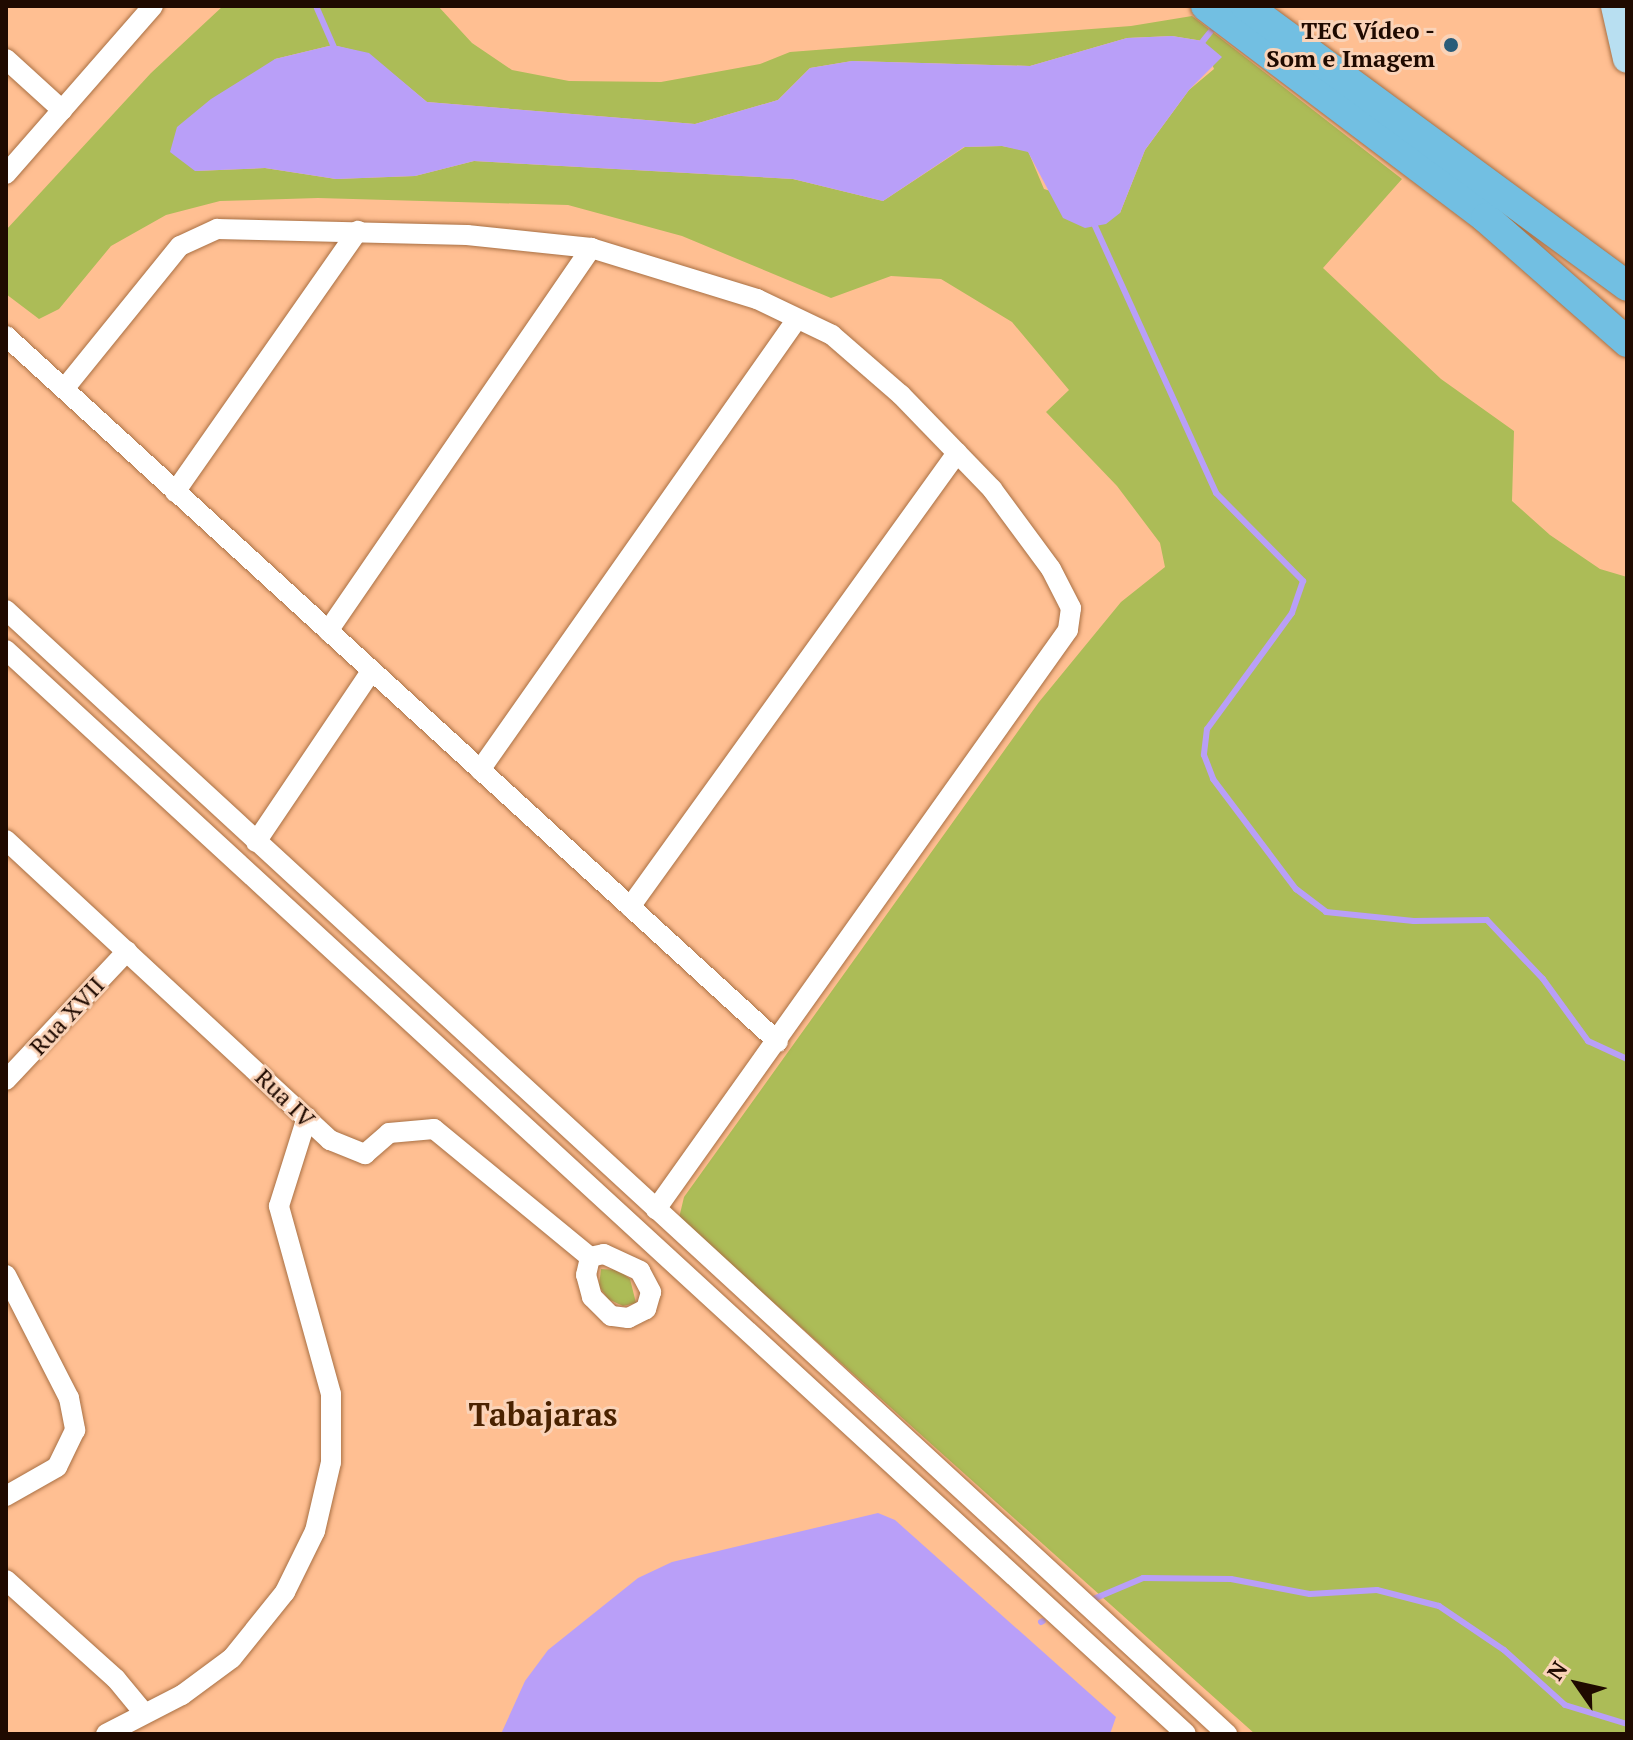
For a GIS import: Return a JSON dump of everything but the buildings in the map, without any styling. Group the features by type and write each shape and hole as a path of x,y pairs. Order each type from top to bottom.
{"main road":[{"path":"1206,6 1486,218 1627,342"},
{"path":"1246,6 1627,286"},
{"path":"1615,6 1627,59"},
{"path":"1627,326 1627,342"}],"street":[{"path":"6,174 153,6"},
{"path":"6,59 62,110"},
{"path":"64,389 180,246 217,229 467,235 591,248 757,299 832,335 992,489 1051,569 1071,608 1068,630 778,1042 656,1209"},
{"path":"175,492 358,231"},
{"path":"328,631 591,248"},
{"path":"480,770 797,319"},
{"path":"6,336 370,673 778,1042"},
{"path":"630,907 957,453"},
{"path":"6,610 1227,1734"},
{"path":"6,650 1186,1734"},
{"path":"256,842 370,673"},
{"name":"Rua IV","path":"6,840 330,1140 365,1154 389,1133 434,1129 590,1257"},
{"name":"Rua XVII","path":"6,1080 127,951"},
{"path":"106,1734 213,1673 253,1635 307,1553 322,1507 331,1462 331,1394 315,1324 284,1237 279,1206 307,1117"},
{"path":"620,1216 640,1194"},
{"path":"681,1273 701,1250"},
{"path":"6,1275 69,1398 75,1430 57,1467 6,1496"},
{"path":"6,1580 116,1679 144,1713"}],"green space":[{"path":"223,6 438,6 472,43 512,70 569,81 661,82 760,64 790,52 1131,26 1192,16 1402,179 1323,268 1441,379 1514,431 1512,501 1550,535 1600,569 1627,577 1627,1734 1255,1734 679,1218 684,1197 1039,702 1121,602 1165,567 1160,543 1117,486 1046,412 1069,390 1012,322 941,279 891,276 831,298 682,236 568,205 318,198 220,201 166,215 111,246 59,309 39,319 6,294 6,230 151,73","holes":["1172,36 1203,41 1214,69 1189,90 1145,150 1120,213 1044,189 1028,151 1002,146 965,147 883,201 793,179 474,161 415,176 336,179 265,168 195,171 275,59 333,45 369,54 427,102 695,124 778,100 810,68 852,61 1030,66 1127,38"]},
{"path":"601,1269 618,1270 630,1279 636,1303 623,1306 608,1299 599,1286"}],"shaded area":[{"path":"1172,36 1203,41 1222,57 1189,90 1145,150 1120,213 1106,224 1085,228 1063,218 1028,152 1002,146 964,147 883,201 793,179 474,161 415,176 336,179 265,168 195,171 170,152 177,127 211,99 275,59 333,45 369,53 427,102 695,124 778,100 810,68 852,61 1030,66 1127,38"},
{"path":"878,1513 895,1520 1116,1717 1110,1734 501,1734 525,1681 548,1650 638,1578 672,1562"}],"waterway":[{"path":"316,6 333,45"},
{"path":"1203,41 1211,31"},
{"path":"1095,226 1216,493 1303,581 1292,613 1207,729 1204,755 1213,779 1296,889 1326,912 1414,921 1487,920 1543,979 1588,1041 1627,1059"},
{"path":"1091,1600 1143,1578 1231,1579 1310,1594 1377,1590 1439,1606 1504,1650 1565,1705 1627,1724"}],"place":[{"name":"TEC Vídeo - Som e Imagem","path":"1451,45"}],"district":[{"name":"Tabajaras","path":"543,1414"}]}
